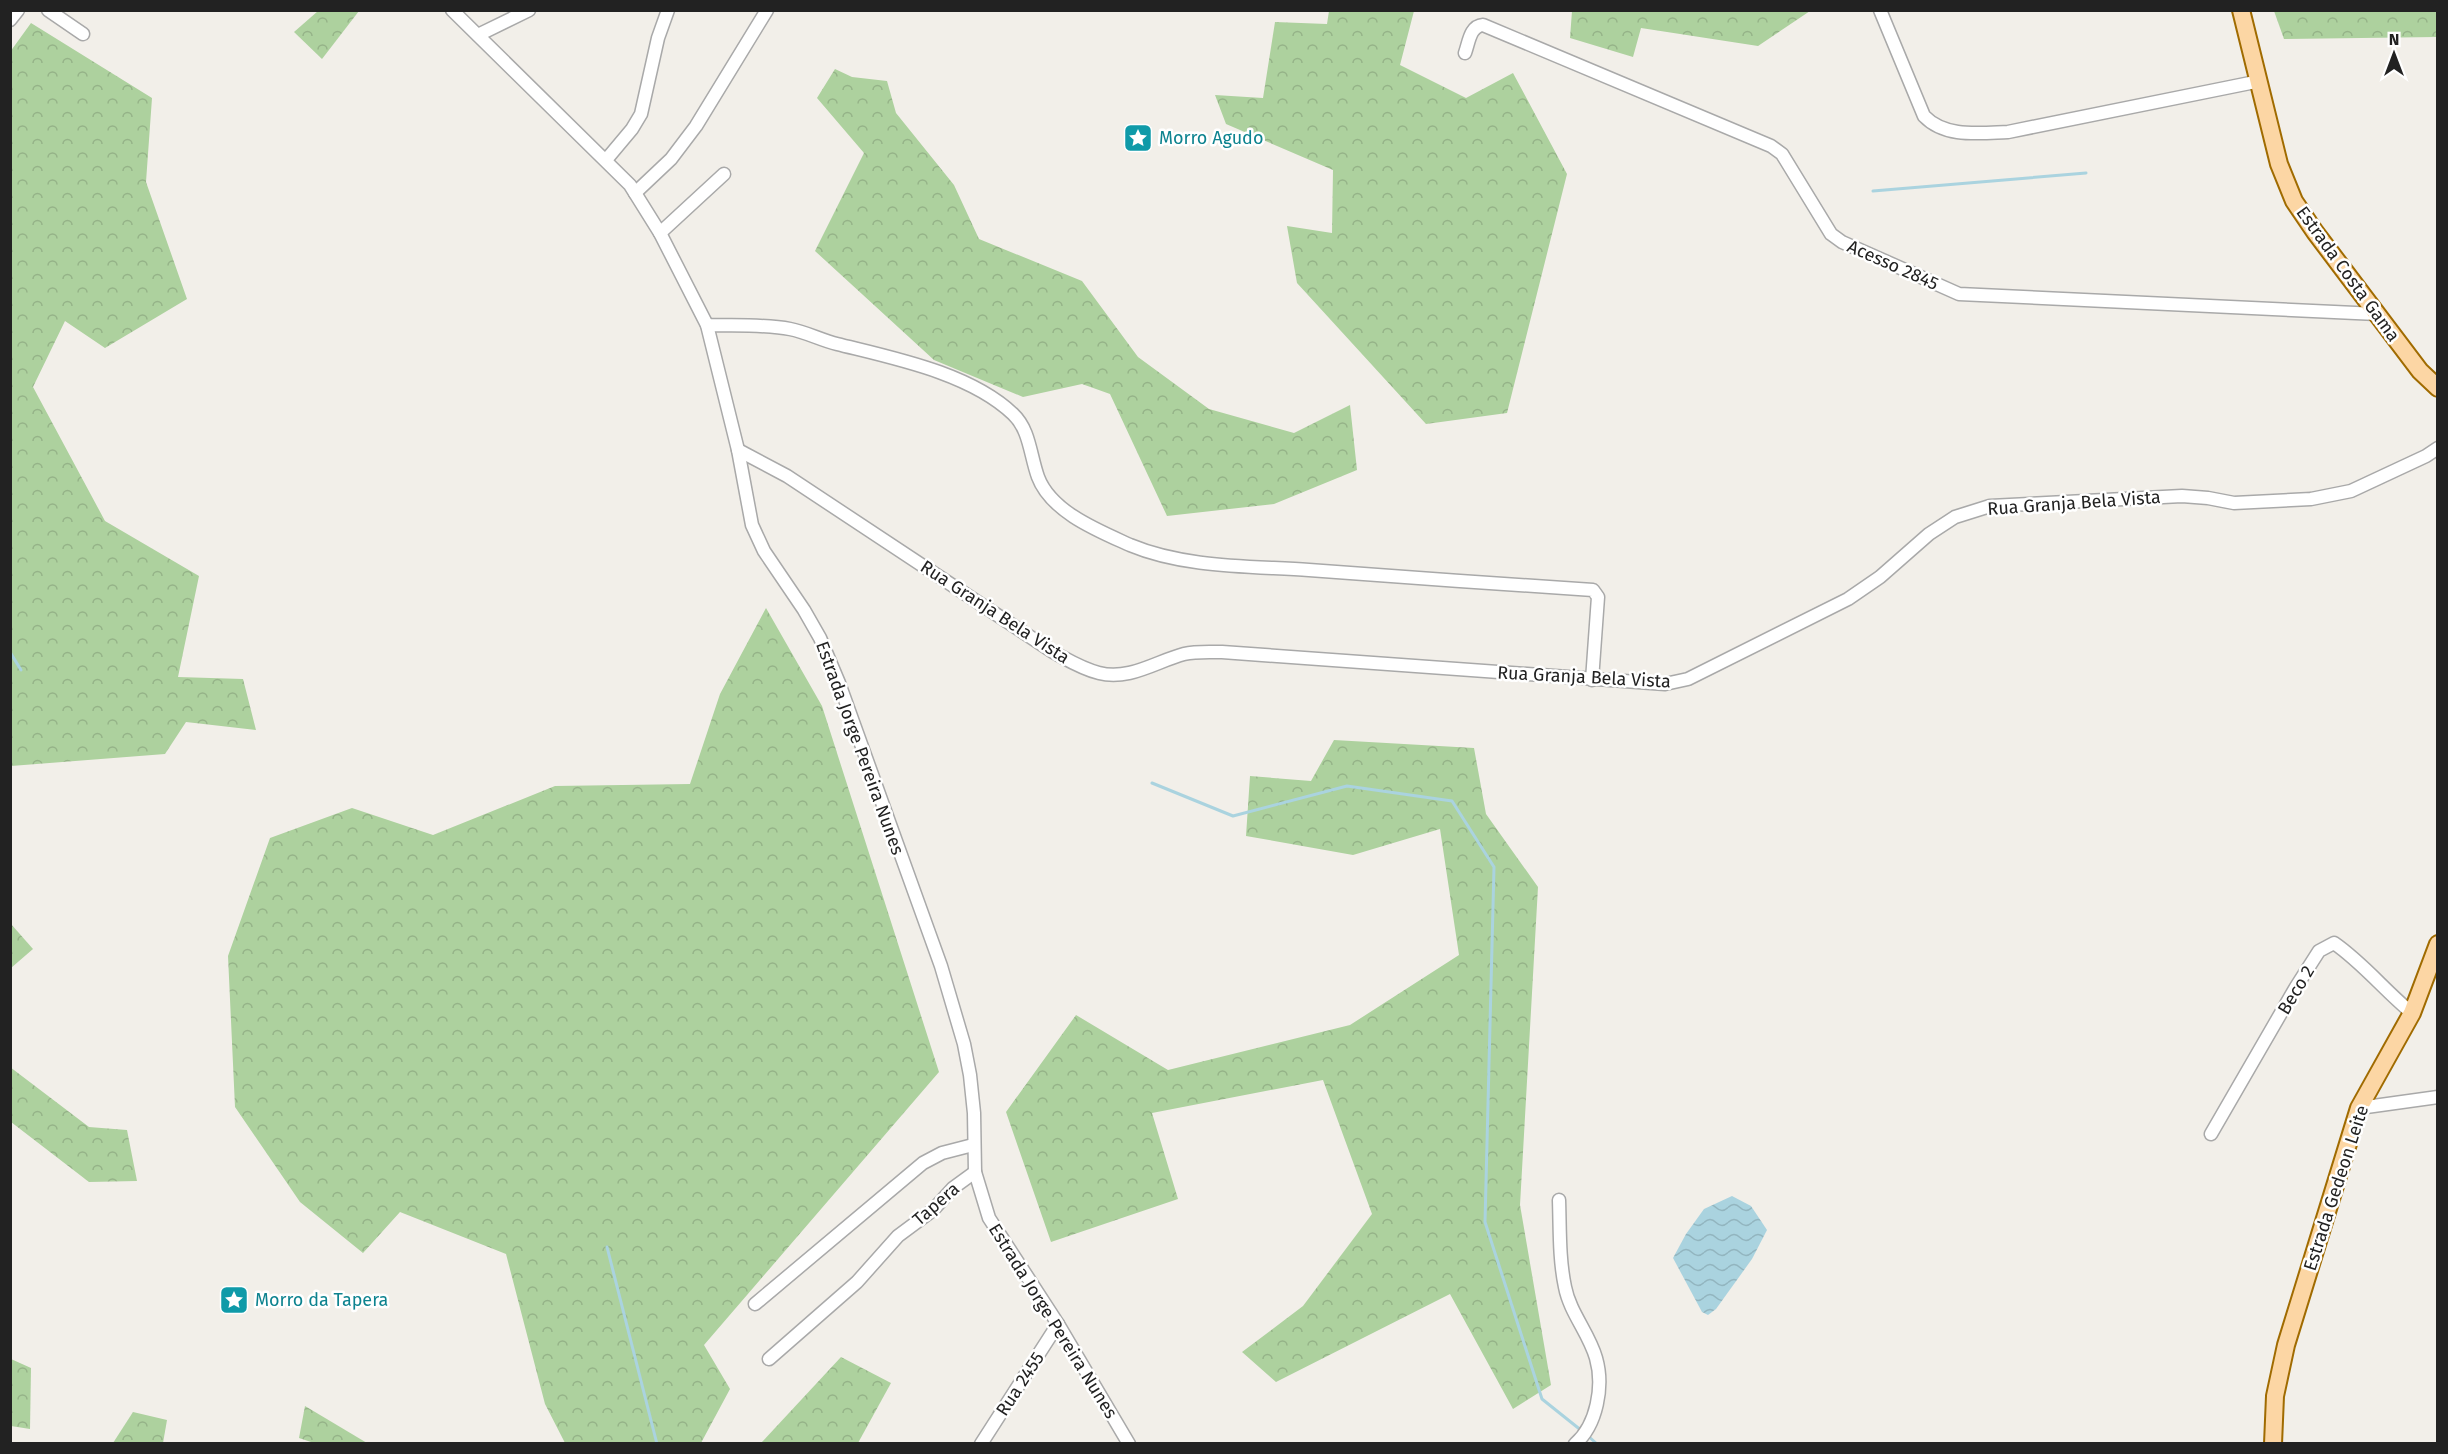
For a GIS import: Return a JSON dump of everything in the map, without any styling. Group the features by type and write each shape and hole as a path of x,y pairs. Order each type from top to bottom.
{"main road":[{"name":"Estrada Costa Gama","path":"2241,10 2279,164 2294,201 2420,371 2438,388"},
{"name":"Estrada Gedeon Leite","path":"2273,1443 2275,1396 2286,1345 2359,1108 2412,1014 2438,944"}],"street":[{"path":"10,20 18,10"},
{"path":"48,10 83,34"},
{"name":"Estrada Jorge Pereira Nunes","path":"452,10 545,104 606,160 635,193 660,233 707,325 738,450 752,525 764,551 820,638 839,683 940,966 964,1044 970,1075 975,1172 989,1218 1058,1324 1129,1443"},
{"path":"478,35 529,10"},
{"path":"606,160 632,129 640,114 658,38 668,10"},
{"path":"759,10 759,25"},
{"path":"635,193 671,159 696,126 767,10"},
{"path":"1880,10 1924,116 1933,125 1944,130 1973,133 2008,132 2260,81"},
{"name":"Acesso 2845","path":"1465,53 1473,30 1483,25 1771,146 1782,154 1831,234 1842,242 1959,294 2377,314"},
{"path":"660,233 724,174"},
{"path":"707,325 789,329 915,363 969,385 1013,414 1025,429 1037,475 1042,487 1051,497 1081,520 1096,528 1132,545 1166,557 1240,565 1593,590 1598,597 1592,680"},
{"name":"Rua Granja Bela Vista","path":"738,450 787,476 1053,652 1082,668 1101,674 1117,675 1146,668 1186,653 1222,652 1665,684 1688,679 1848,599 1880,577 1929,534 1955,517 1990,506 2182,496 2234,503 2311,499 2350,491 2426,456 2438,448"},
{"name":"Beco 2","path":"2211,1134 2319,951 2334,943 2351,955 2412,1014"},
{"path":"2359,1108 2438,1098"},
{"path":"755,1304 923,1163 942,1153 973,1145"},
{"name":"Tapera","path":"769,1359 857,1282 898,1236 933,1210 953,1188 975,1172"},
{"path":"1559,1200 1565,1289 1573,1312 1596,1358 1598,1375 1594,1416 1583,1437 1575,1443"},
{"name":"Rua 2455","path":"981,1443 1058,1324"}],"green space":[{"path":"1572,10 1810,11 1758,46 1641,28 1633,57 1570,38"},
{"path":"318,11 359,11 322,59 294,32"},
{"path":"1329,11 1414,11 1400,65 1466,98 1513,73 1567,174 1507,413 1426,424 1297,283 1287,226 1332,233 1333,170 1226,124 1215,95 1263,98 1275,22 1327,24"},
{"path":"2274,11 2437,11 2437,37 2284,39"},
{"path":"31,23 152,98 146,182 187,299 105,348 65,321 33,387 105,521 199,576 178,677 243,679 256,730 186,722 165,754 11,766 10,52"},
{"path":"835,69 852,77 887,81 896,113 954,185 979,239 1082,281 1138,357 1209,409 1294,433 1350,405 1357,470 1274,504 1167,516 1110,394 1082,384 1023,397 934,360 815,251 864,153 817,98"},
{"path":"766,608 822,706 939,1072 704,1345 730,1389 701,1443 565,1443 545,1404 506,1254 400,1212 363,1253 300,1202 235,1107 228,956 270,838 352,808 433,835 555,786 690,784 720,694"},
{"path":"1334,740 1474,748 1486,814 1538,887 1520,1205 1551,1385 1513,1409 1450,1294 1276,1382 1242,1352 1303,1306 1372,1214 1323,1080 1152,1113 1178,1199 1051,1242 1006,1112 1076,1015 1168,1070 1350,1025 1459,955 1440,829 1353,855 1246,836 1250,776 1311,781"},
{"path":"11,924 33,949 10,968"},
{"path":"10,1067 89,1127 127,1130 137,1181 89,1182 11,1122"},
{"path":"841,1357 891,1383 858,1443 761,1443"},
{"path":"11,1359 31,1368 30,1429 11,1426"},
{"path":"305,1406 367,1443 314,1443 299,1438"},
{"path":"133,1412 167,1420 163,1443 113,1443"}],"water":[{"path":"1732,1196 1751,1206 1767,1230 1752,1259 1716,1309 1708,1315 1702,1312 1673,1258 1686,1234 1704,1209"}],"waterway":[{"path":"1873,191 2086,173"},
{"path":"10,652 21,670"},
{"path":"1152,783 1233,816 1347,786 1452,801 1494,867 1485,1222 1542,1399 1582,1431"},
{"path":"607,1247 657,1444"},
{"path":"1587,1435 1597,1444"}],"place":[{"name":"Morro Agudo","path":"1138,138"},
{"name":"Morro da Tapera","path":"234,1300"}]}
